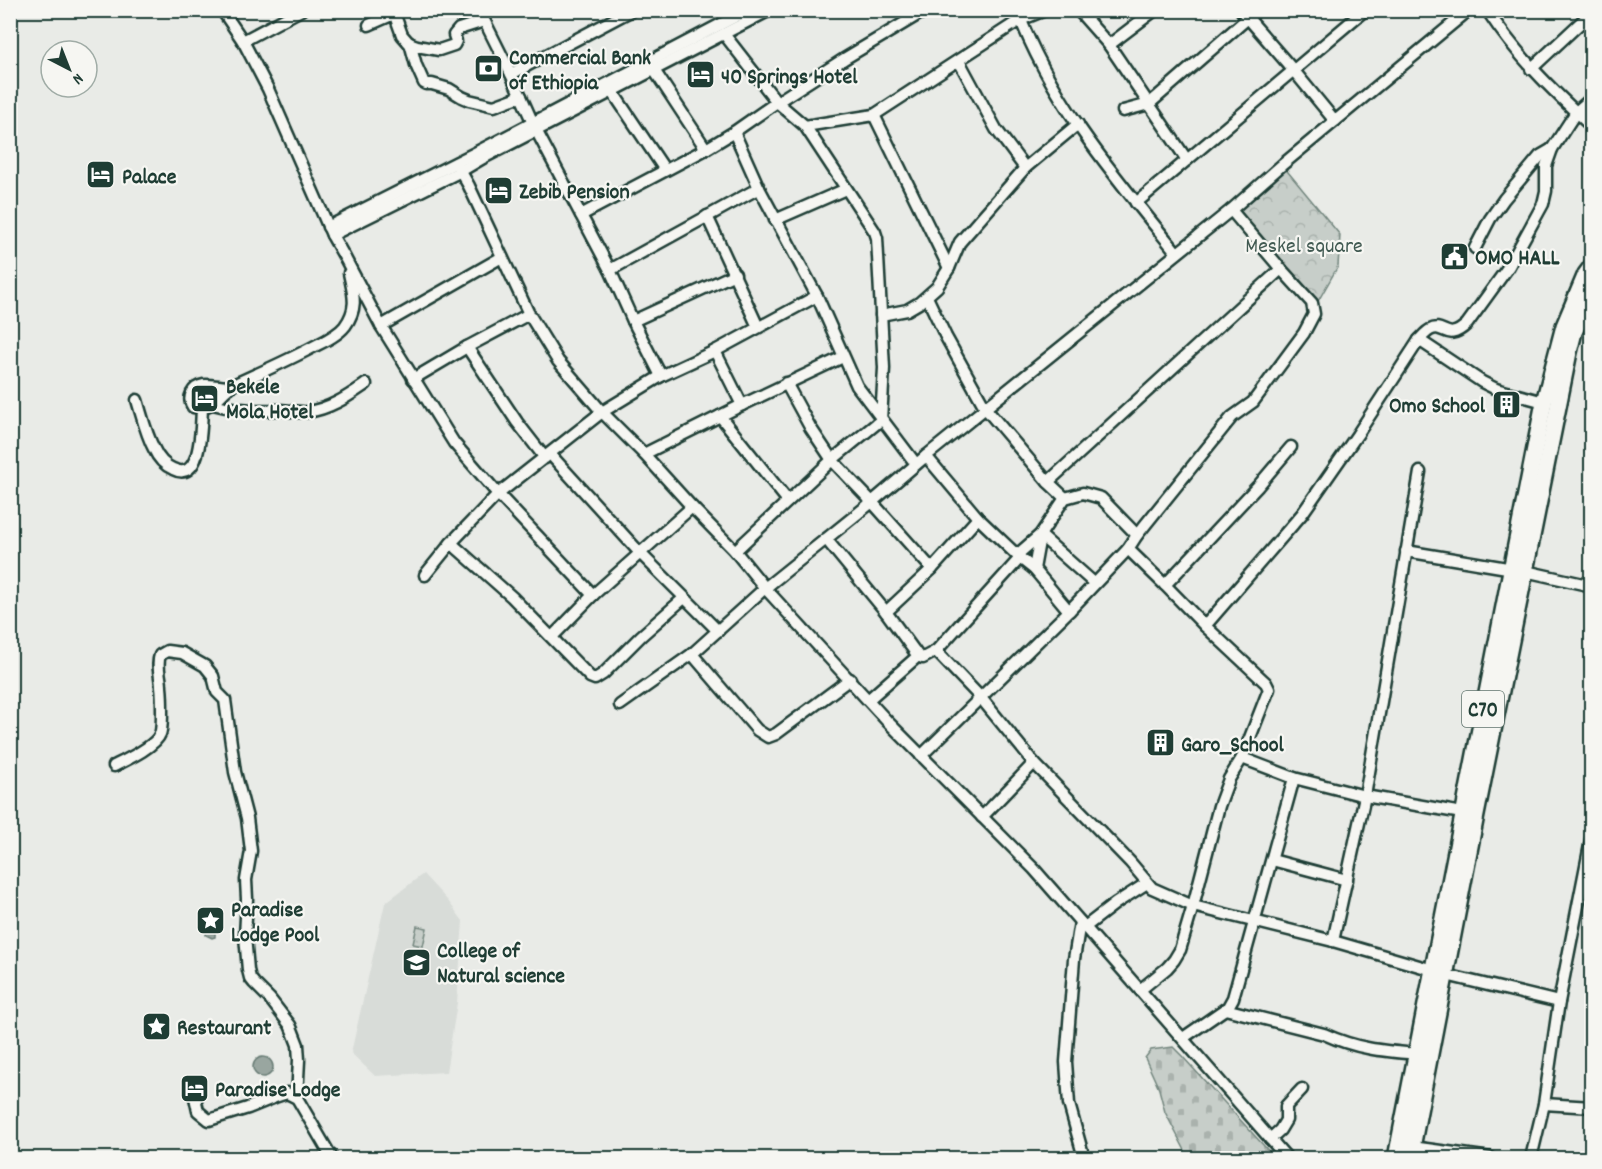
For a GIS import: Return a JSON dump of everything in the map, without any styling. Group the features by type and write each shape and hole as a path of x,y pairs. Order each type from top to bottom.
{"highway":[{"name":"C70","path":"1518,570 1544,402 1564,326 1586,274 1592,266"},
{"name":"C70","path":"1396,1158 1424,1052 1518,570 1569,352 1592,295"},
{"name":"C70","path":"1419,1153 1424,1052"}],"street":[{"path":"222,10 243,41 268,88 330,231 381,326 413,379 454,442 498,494 593,595"},
{"path":"243,41 301,10"},
{"path":"512,74 632,10"},
{"path":"330,231 535,126 727,15 748,10"},
{"path":"535,126 612,91 770,10"},
{"path":"581,215 734,132 777,102 926,10"},
{"path":"805,126 874,115 959,61 1019,15 1045,10"},
{"path":"1078,10 1109,45 1186,160"},
{"path":"1109,45 1155,10"},
{"path":"1123,111 1149,104 1244,14 1257,10"},
{"path":"1136,203 1365,10"},
{"path":"620,705 692,654 765,588 1231,210 1469,10"},
{"path":"1487,10 1531,69 1592,127"},
{"path":"369,25 394,12 402,35 410,43 439,50 454,45 456,41 454,35 459,29 482,16 661,376"},
{"path":"1531,69 1592,12"},
{"path":"1244,14 1294,70 1335,121"},
{"path":"1019,15 1046,76 1136,203 1177,253"},
{"path":"724,34 777,102 805,126 875,232 884,368 881,420 832,460 735,551"},
{"path":"410,43 416,65 426,84 449,89 462,97 494,106 521,96"},
{"path":"959,61 996,129 1025,168"},
{"path":"654,70 706,148"},
{"path":"612,91 665,170"},
{"path":"1205,626 1302,514 1419,340 1429,330 1436,328 1453,334 1460,332 1467,324 1509,266 1543,204 1546,191 1546,166 1552,149 1576,112 1592,98"},
{"path":"874,115 949,268"},
{"path":"880,315 906,310 927,297 937,287 949,268 960,242 1025,168 1078,124"},
{"path":"734,132 759,188 817,296 857,386 916,465"},
{"path":"1475,248 1490,219 1504,199 1540,156 1552,149"},
{"path":"458,167 529,314 558,361 602,412 735,551 765,588 868,700 1034,869 1287,1158"},
{"path":"610,270 759,188"},
{"path":"776,220 846,189"},
{"path":"921,756 1069,611 1128,549 1232,417 1253,402 1304,333 1314,314 1312,303 1231,210"},
{"path":"707,216 759,327"},
{"path":"381,326 502,257"},
{"path":"230,387 204,385 194,390 189,402 193,407 202,408 213,404 230,387 292,358 336,334 345,326 355,302 345,258"},
{"path":"1048,482 1281,269"},
{"path":"633,321 735,274"},
{"path":"425,574 498,494 602,412 661,376 715,351 817,296"},
{"path":"927,297 946,337 986,409 1048,482 1065,498"},
{"path":"413,379 529,314"},
{"path":"1419,340 1496,389 1544,402"},
{"path":"467,347 517,422 640,553 718,631"},
{"path":"715,351 742,405"},
{"path":"644,454 843,357"},
{"path":"786,383 810,427 832,460 932,569"},
{"path":"213,404 257,411 277,409 308,412 341,402 366,384"},
{"path":"137,400 154,450 165,465 176,471 184,471 192,467 195,460 202,408"},
{"path":"720,416 788,501"},
{"path":"1165,585 1258,486 1291,447"},
{"path":"926,456 978,518 1018,557 1034,569 1069,611"},
{"path":"1333,941 1365,796 1420,472"},
{"path":"826,539 886,612 918,656 923,658 936,651 1040,535 1065,498 1083,493 1101,498 1137,535"},
{"path":"552,637 593,595 692,507"},
{"path":"886,612 932,569 978,518"},
{"path":"1034,569 1040,535"},
{"path":"1040,535 1094,583"},
{"path":"451,543 512,597 590,677 595,679 684,598"},
{"path":"1128,549 1269,688 1242,758 1229,779 1219,806 1180,950 1167,968 1140,990"},
{"path":"1406,551 1518,570 1592,586"},
{"path":"114,766 144,750 160,736 162,688 158,662 160,655 168,651 182,653 205,666 213,676 217,692 225,700 236,772 249,830 251,857 246,880 245,936 250,978 290,1025 298,1046 297,1098 332,1158"},
{"path":"936,651 981,698 1034,763 1130,862 1152,888 1193,906 1333,941 1440,973 1559,1002"},
{"path":"692,654 757,730 768,737 777,734 850,679"},
{"path":"868,700 918,656"},
{"path":"1242,758 1294,778 1365,796 1469,814"},
{"path":"982,817 1034,763"},
{"path":"1182,1038 1225,1010 1233,998 1294,778"},
{"path":"1531,1158 1544,1104 1559,1002 1592,835"},
{"path":"1272,860 1347,880"},
{"path":"1084,1158 1070,1104 1066,1062 1074,959 1083,925 1147,883"},
{"path":"1225,1010 1324,1034 1368,1050 1424,1052"},
{"path":"1270,1139 1280,1130 1286,1120 1286,1106 1302,1089"},
{"path":"194,1093 198,1111 209,1120 287,1093 297,1098"},
{"path":"1544,1104 1592,1107"},
{"path":"1419,1153 1491,1158"}],"shaded area":[{"name":"College of Natural science","path":"423,874 463,921 457,1003 446,1072 375,1076 351,1053 385,903"},
{"path":"210,912 220,921 215,924 215,937 212,938 206,935 207,924 202,918 204,914"},
{"path":"263,1057 270,1060 273,1067 270,1074 263,1077 256,1074 253,1067 256,1060"}],"green space":[{"name":"Meskel square","path":"1283,166 1340,235 1338,266 1317,303 1232,208"},
{"path":"417,926 427,928 423,946 413,944"},
{"path":"1173,1047 1275,1158 1189,1158 1165,1112 1159,1089 1145,1058 1151,1050"}],"place":[{"name":"Commercial Bank of Ethiopia","path":"488,69"},
{"name":"40 Springs Hotel","path":"700,75"},
{"name":"Palace","path":"101,175"},
{"name":"Zebib Pension","path":"498,190"},
{"name":"OMO HALL","path":"1454,256"},
{"name":"Bekele Mola Hotel","path":"205,398"},
{"name":"Omo School","path":"1506,404"},
{"name":"Garo_School","path":"1160,743"},
{"name":"Paradise Lodge Pool","path":"210,921"},
{"name":"College of Natural science","path":"416,962"},
{"name":"Restaurant","path":"156,1026"},
{"name":"Paradise Lodge","path":"194,1088"}]}
